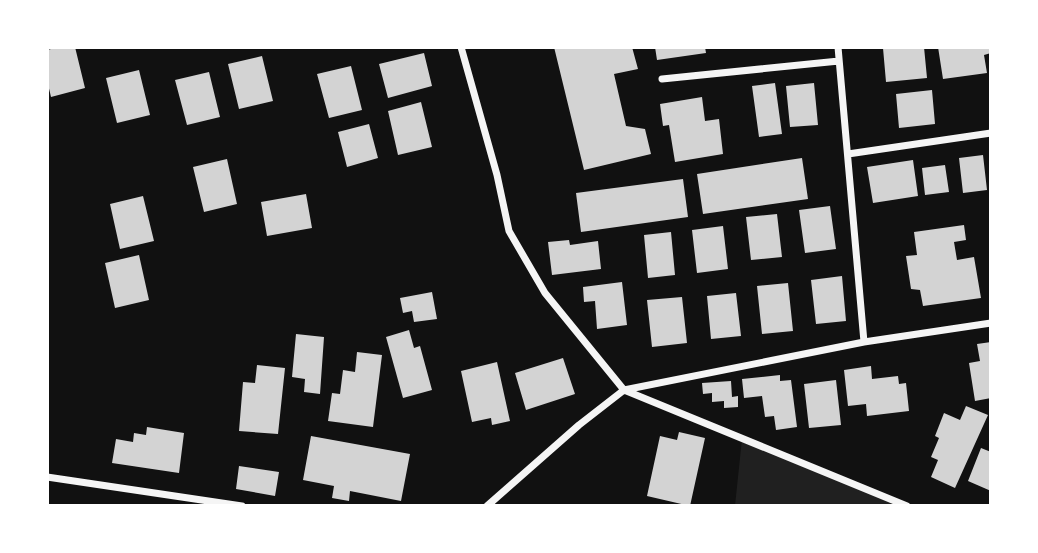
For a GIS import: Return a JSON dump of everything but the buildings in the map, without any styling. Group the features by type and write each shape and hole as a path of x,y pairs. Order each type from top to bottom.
{"street":[{"path":"461,47 497,175 509,231 544,293 624,390 907,506"},
{"path":"838,47 864,342"},
{"path":"662,79 839,61"},
{"path":"848,154 991,133"},
{"path":"487,506 579,425 624,390 864,342 991,323"},
{"path":"47,477 242,506"}],"shaded area":[{"path":"742,439 907,506 735,506"}]}
